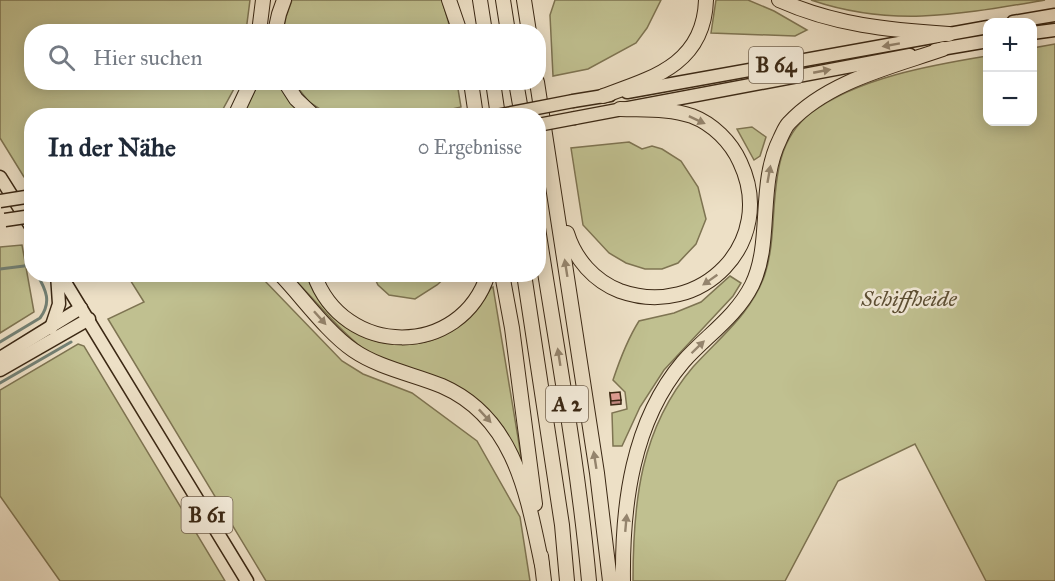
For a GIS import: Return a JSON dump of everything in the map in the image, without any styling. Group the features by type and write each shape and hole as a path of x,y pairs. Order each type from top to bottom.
{"highway":[{"path":"260,24 263,0"},
{"path":"277,24 284,0"},
{"path":"449,0 459,24"},
{"path":"459,0 461,24"},
{"path":"480,0 484,24"},
{"path":"503,0 507,24"},
{"path":"524,0 528,24"},
{"path":"530,0 530,24"},
{"path":"603,96 652,78 680,60 697,37 706,0"},
{"path":"779,0 800,10 855,25 949,34"},
{"path":"623,581 622,560 628,495 638,447 651,412 670,379 683,362 736,309 752,284 760,256 767,178 772,154 787,125 807,107 836,89 943,49"},
{"path":"239,108 246,90"},
{"path":"291,90 306,108"},
{"path":"472,90 475,108"},
{"path":"494,90 496,108"},
{"path":"517,90 521,108"},
{"path":"538,90 541,108"},
{"path":"554,186 575,253 596,277 616,289 641,297 678,295 709,281 727,265 741,243 750,209 749,186 736,153 712,128 692,117 668,111 620,109"},
{"path":"546,137 596,462 610,581"},
{"name":"A 2","path":"546,277 584,526 589,581"},
{"path":"287,282 353,350 371,360 442,386 465,398 480,410 500,433 512,456 530,506 542,565"},
{"path":"318,282 325,297 348,321 367,331 400,338 433,332 453,322 477,298 484,282"},
{"path":"503,282 512,328 544,581"},
{"name":"A 2","path":"525,282 562,525 567,581"}],"main road":[{"path":"1037,18 1055,15"},
{"name":"B 64","path":"538,108 983,28"},
{"path":"1037,32 1055,30"},
{"name":"B 64","path":"546,124 983,42"},
{"path":"0,177 24,215"},
{"path":"0,201 24,197"},
{"path":"2,220 24,217"},
{"name":"B 61","path":"51,328 58,304 58,282"},
{"name":"B 61","path":"63,282 89,320 247,581"},
{"path":"0,358 81,308"},
{"path":"0,370 89,320"}],"green space":[{"path":"0,0 250,0 247,24 24,24 24,90 233,90 224,108 24,108 24,177 0,138"},
{"path":"292,0 442,0 449,24 285,24"},
{"path":"555,0 661,0 647,28 636,43 588,69 553,76 550,15"},
{"path":"716,0 748,0 774,11 807,30 795,36 711,33"},
{"path":"811,0 1045,0 956,14 899,16 841,9"},
{"name":"Schiffheide","path":"1055,44 1055,581 986,581 915,444 838,481 785,581 633,581 638,495 651,441 661,416 675,391 693,367 743,313 759,288 770,254 779,167 785,147 795,129 811,113 830,101 872,82 919,69 983,57 983,126 1037,126 1037,47"},
{"path":"253,90 284,90 296,108 245,108"},
{"path":"300,90 458,90 461,107 318,108 309,102"},
{"path":"752,127 766,137 760,156 754,160 737,129"},
{"path":"629,142 642,149 652,146 662,149 681,161 698,187 706,219 696,244 678,263 662,269 645,269 626,263 609,253 583,225 571,148"},
{"path":"22,245 24,282 29,282 34,312 0,333 0,247"},
{"path":"730,276 741,283 733,296 664,370 640,407 622,446 613,446 612,413 627,409 625,392 613,380 624,350 639,321 674,313 701,302"},
{"path":"131,282 266,282 342,361 363,374 412,393 477,441 520,517 530,581 266,581 108,319 144,302"},
{"path":"297,282 310,282 324,307 336,320 351,330 384,343 402,345 431,340 452,331 471,316 493,287 522,462 486,408 373,356 340,327"},
{"path":"376,282 440,282 415,299 389,295"},
{"path":"78,344 84,346 225,581 60,581 0,496 0,390"}],"building":[{"path":"620,392 621,400 611,401 610,393"}],"waterway":[{"path":"0,269 24,266"},
{"path":"0,342 40,318 47,301 41,282"},
{"path":"0,383 71,342"}]}
